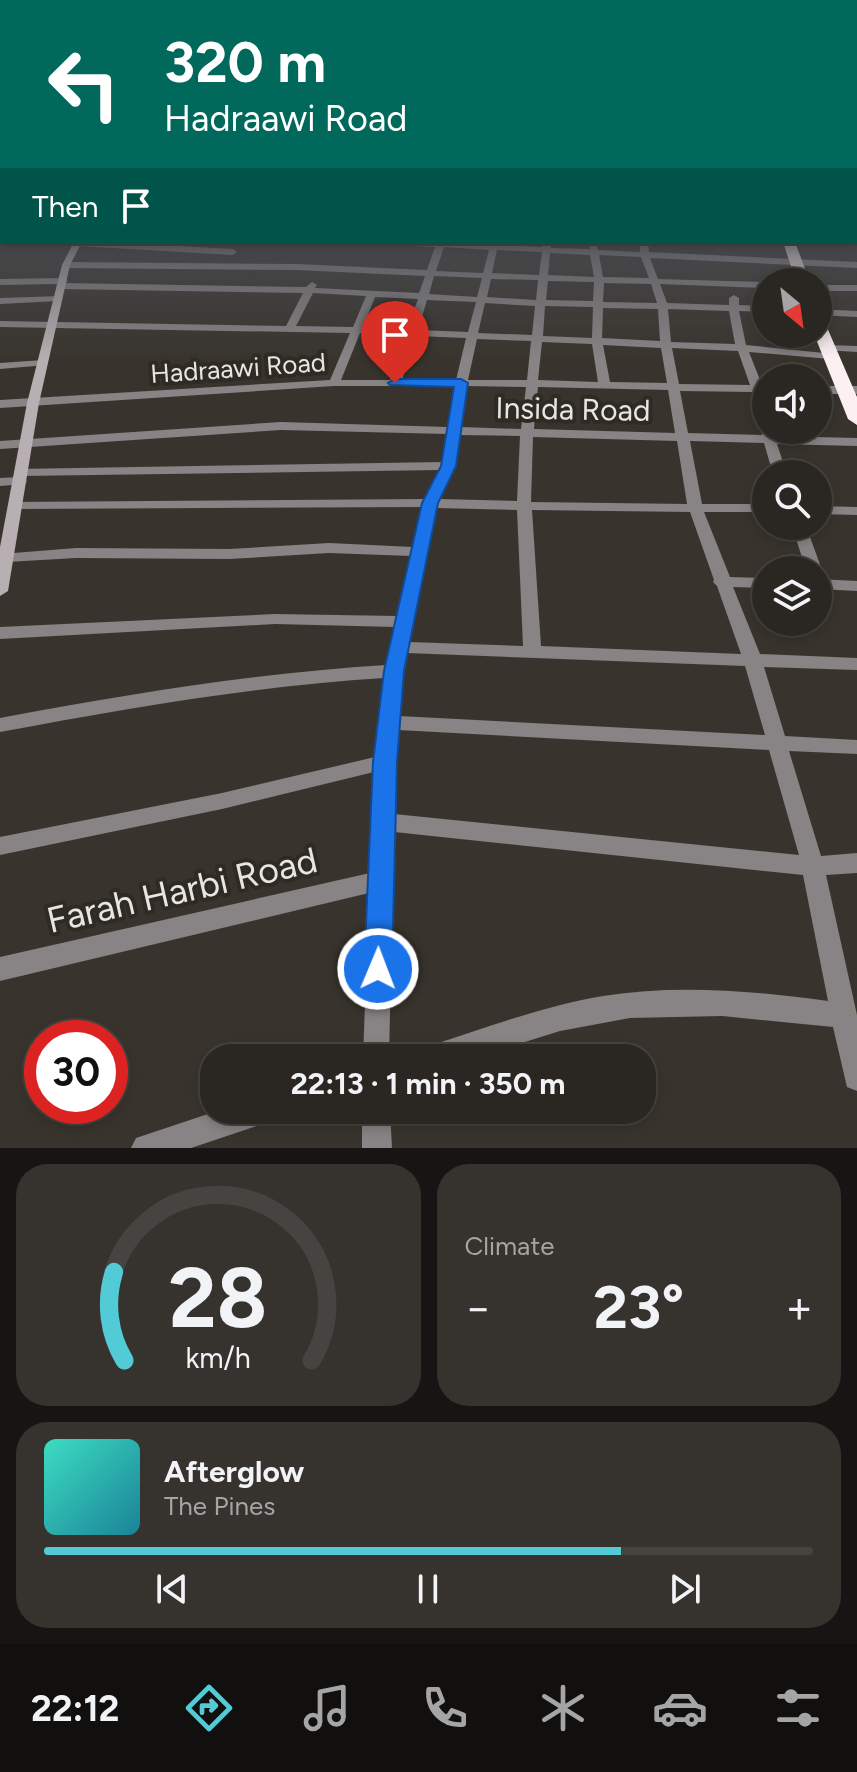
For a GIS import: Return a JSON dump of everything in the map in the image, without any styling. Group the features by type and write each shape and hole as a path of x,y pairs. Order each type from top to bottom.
{"highway":[{"path":"794,254 799,268"},
{"path":"827,348 851,390 857,419"}],"street":[{"path":"0,591 11,511 21,477 33,403 66,265 71,254"},
{"path":"218,266 231,254"},
{"path":"395,383 436,254"},
{"path":"376,1044 385,762 394,671 430,503 449,466 461,383 493,254"},
{"path":"532,651 524,506 527,435 545,254"},
{"path":"594,254 599,280 597,342 605,387"},
{"path":"646,254 663,306 673,388 695,507 752,658 813,866 857,1077"},
{"path":"680,254 715,259 857,265"},
{"path":"714,254 735,296 733,307 741,348 752,371"},
{"path":"66,265 218,266 752,284"},
{"path":"289,330 308,290 325,269"},
{"path":"0,282 61,288 308,290 540,303 752,308"},
{"path":"0,301 61,288"},
{"path":"832,288 857,288"},
{"path":"334,383 372,293"},
{"path":"832,313 857,314"},
{"path":"0,324 355,330 829,352 857,349"},
{"path":"0,366 43,363"},
{"name":"Hadraawi Road","path":"0,404 334,383 752,389"},
{"name":"Insida Road","path":"0,445 281,426 752,439"},
{"name":"Insida Road","path":"832,441 857,442"},
{"path":"0,482 21,477 449,466"},
{"path":"11,511 430,503 752,508"},
{"path":"832,510 857,511"},
{"path":"5,547 76,553 229,554 329,548 419,552"},
{"path":"721,582 752,583"},
{"path":"832,585 857,586"},
{"path":"0,633 275,619 406,622"},
{"path":"398,647 857,664"},
{"path":"0,725 142,698 308,675 394,671"},
{"path":"391,723 857,747"},
{"path":"0,846 222,801 385,762"},
{"path":"385,822 813,866 857,863"},
{"name":"Farah Harbi Road","path":"0,969 380,881"},
{"path":"481,1044 604,1009 657,1005 783,1007 848,1023"},
{"path":"146,1148 221,1124"},
{"path":"376,1124 377,1148"}],"route":[{"path":"378,969 385,762 394,671 430,503 449,466 461,383 395,383"}]}
